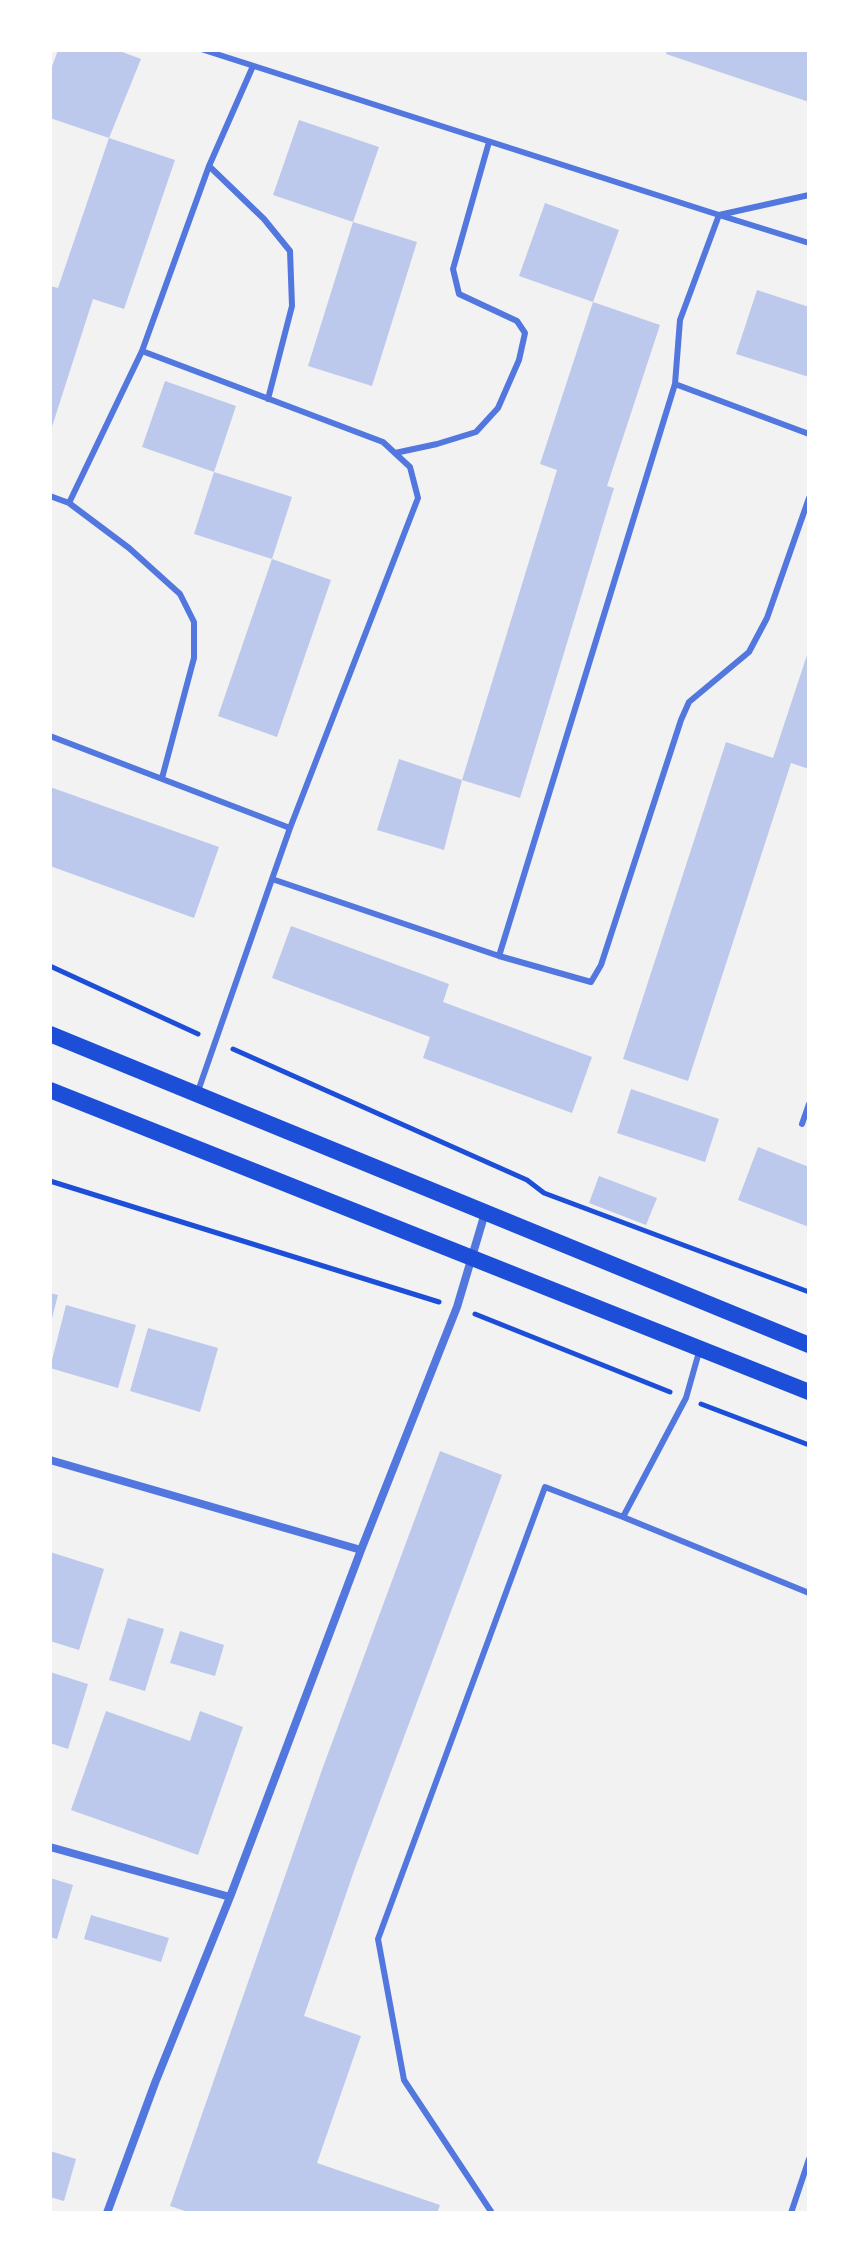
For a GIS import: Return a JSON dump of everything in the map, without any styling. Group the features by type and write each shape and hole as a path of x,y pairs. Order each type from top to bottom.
{"main road":[{"path":"50,1034 809,1345"},
{"path":"50,1090 809,1392"}],"street":[{"path":"107,2213 457,1307 485,1212"},
{"path":"50,1460 361,1550"},
{"path":"50,1847 230,1897"}],"lane":[{"path":"204,50 809,243"},
{"path":"69,503 142,351 209,166 253,66"},
{"path":"395,453 476,432 498,408 519,360 525,333 517,321 459,294 453,269 489,142"},
{"path":"209,166 264,219 290,251 292,306 268,399"},
{"path":"719,215 809,195"},
{"path":"499,956 675,384 680,320 719,215"},
{"path":"142,351 383,442 410,467 418,498 290,828 197,1094"},
{"path":"675,384 809,434"},
{"path":"50,496 69,503 129,548 180,594 194,622 194,658 162,778"},
{"path":"272,879 499,956 591,982 601,965 689,702 749,652 767,618 809,498"},
{"path":"50,736 290,828"},
{"path":"802,1124 809,1104"},
{"path":"623,1517 686,1398 700,1349"},
{"path":"492,2213 404,2080 378,1939 545,1487 809,1593"},
{"path":"791,2213 809,2159"}],"path":[{"path":"50,966 527,1180 544,1193 809,1292"}],"building":[{"path":"58,50 117,50 141,59 109,138 50,118 50,72"},
{"path":"667,50 809,50 809,102 666,54"},
{"path":"299,120 379,147 353,222 273,195"},
{"path":"109,138 175,160 124,309 93,299 50,433 50,286 58,288"},
{"path":"545,203 619,230 593,302 519,276"},
{"path":"353,222 417,242 372,386 308,366"},
{"path":"757,290 809,307 809,377 736,354"},
{"path":"593,302 660,325 607,486 614,488 520,798 462,780 557,470 540,464"},
{"path":"165,381 236,406 214,472 142,447"},
{"path":"214,472 292,497 272,559 194,534"},
{"path":"272,559 331,580 277,737 218,716"},
{"path":"809,649 809,769 791,763 688,1081 623,1059 726,742 773,758"},
{"path":"399,759 462,780 444,850 377,830"},
{"path":"50,787 219,847 194,918 50,866"},
{"path":"291,926 449,984 443,1002 592,1057 572,1113 423,1058 430,1037 272,978"},
{"path":"631,1089 719,1119 705,1162 617,1133"},
{"path":"758,1147 809,1167 809,1227 738,1200"},
{"path":"599,1176 657,1198 646,1225 589,1203"},
{"path":"50,1293 58,1295 51,1322 50,1322"},
{"path":"66,1305 136,1325 118,1388 50,1368"},
{"path":"148,1328 218,1348 200,1412 130,1391"},
{"path":"440,1451 502,1475 355,1868 304,2016 361,2036 317,2163 440,2205 437,2213 191,2213 170,2206 323,1767"},
{"path":"50,1552 104,1569 79,1650 50,1641"},
{"path":"128,1618 164,1629 145,1691 109,1680"},
{"path":"180,1631 224,1645 215,1676 170,1663"},
{"path":"50,1672 88,1684 68,1749 50,1743"},
{"path":"106,1711 190,1741 200,1711 243,1727 198,1855 71,1810"},
{"path":"50,1878 73,1885 57,1939 50,1937"},
{"path":"91,1915 169,1938 161,1962 84,1939"},
{"path":"50,2151 76,2159 64,2201 50,2197"}]}
